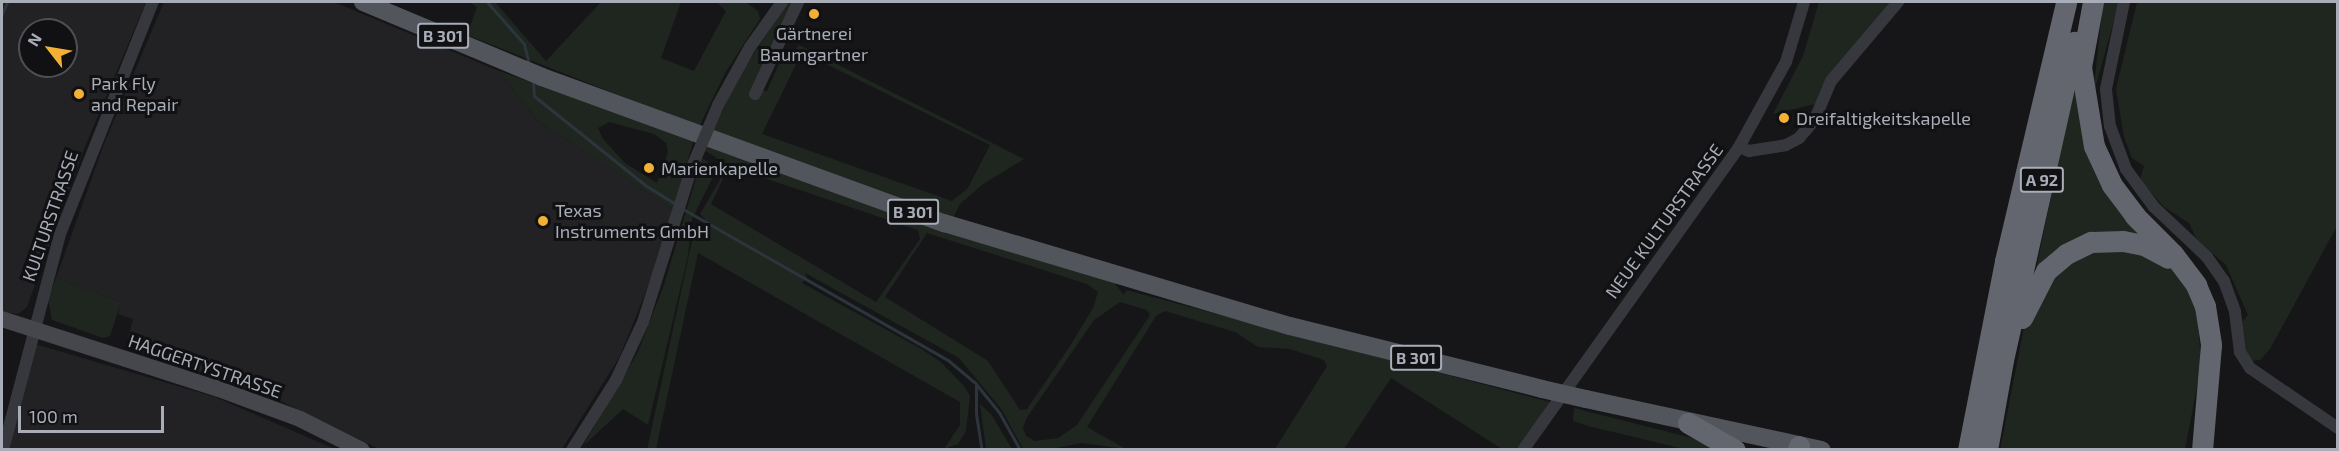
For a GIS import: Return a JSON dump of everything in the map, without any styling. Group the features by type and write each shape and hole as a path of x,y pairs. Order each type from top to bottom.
{"highway":[{"name":"A 92","path":"1968,450 2005,261 2066,2"},
{"name":"A 92","path":"1987,450 2003,360 2084,2"},
{"path":"2093,2 2081,67 2094,147 2112,185 2135,216 2196,285 2205,306 2211,345 2202,450"},
{"path":"2003,360 2015,341 2038,282 2056,261 2078,248 2104,240 2123,241 2144,245 2181,266"},
{"path":"1688,423 1735,450"}],"main road":[{"name":"B 301","path":"363,2 542,77 944,223 1116,277 1290,326 1542,389 1798,448 1822,450"}],"street":[{"name":"KULTURSTRASSE","path":"3,450 31,330 90,153 153,2"},
{"path":"572,450 628,358 679,214 692,167 718,105 750,47 782,2"},
{"path":"755,94 798,2"},
{"path":"1739,147 1786,62 1804,2"},
{"name":"NEUE KULTURSTRASSE","path":"1523,450 1739,147 1749,151 1786,145 1799,138 1814,121 1831,81 1898,2"},
{"path":"2124,2 2106,88 2110,126 2129,176 2154,207 2218,272 2233,305 2240,352 2250,368 2269,385 2337,428"},
{"name":"HAGGERTYSTRASSE","path":"2,319 230,393 300,419 362,450"}],"shaded area":[{"path":"2,2 146,2 86,144 27,307 18,314 2,312"},
{"path":"164,2 334,2 499,71 537,120 673,209 664,246 620,356 562,449 379,449 270,396 132,348 127,342 133,319 118,314 121,302 56,278 104,144"},
{"path":"469,2 495,2 546,61 601,2 681,2 661,58 694,71 726,11 716,2 746,2 758,11 760,19 725,73 699,127 467,35 477,7"},
{"path":"788,2 794,2 752,89 767,91 785,50 793,54 799,45 1024,159 983,184 960,204 953,218 713,132 735,82","holes":["802,52 990,145 968,188 952,201 762,134"]},
{"path":"1819,2 1892,2 1821,88 1815,104 1773,114 1803,56"},
{"path":"2103,2 2119,2 2093,96"},
{"path":"2137,2 2337,2 2337,226 2270,349 2260,360 2251,361 2246,354 2242,322 2248,315 2226,265 2197,240 2189,223 2164,207 2140,180 2144,166 2132,158 2124,137 2116,89"},
{"path":"499,71 694,139 673,209 537,120","holes":["609,122 654,134 666,143 668,152 657,183 625,163 603,139 598,128"]},
{"path":"2075,82 2080,111 2160,246 2134,234 2035,274"},
{"path":"708,146 1112,280 1124,295 1126,290 1553,403 1516,449 1502,449 1391,378 1344,449 1275,449 1327,366 1324,360 1290,349 1258,347 1235,332 1165,311 1156,316 1087,427 1126,449 1081,443 1052,449 1023,449 1002,410 959,358 805,273 807,278 802,283 923,350 941,362 964,386 970,396 966,431 958,444 944,449 960,425 960,402 698,253 656,449 647,450 695,227 700,223 703,226 705,219 700,214 721,178 722,170 716,157 705,151","holes":["729,166 918,230 920,239 876,302 711,204","927,233 1087,284 1098,292 1093,308 1070,346 1027,409 1020,410 988,361 885,297","1120,302 1147,310 1150,315 1077,425 1058,438 1035,441 1026,436 1023,428 1026,419 1094,320"]},
{"path":"702,158 713,165 712,179 692,219 688,256 648,425 623,409 583,446 638,352 664,285"},
{"path":"2122,244 2169,265 2197,303 2201,367 2185,449 2000,450 2026,317 2063,260"},
{"path":"56,278 121,302 110,336 103,338 52,320 48,299"},
{"path":"35,344 215,397 335,449 9,450"},
{"path":"980,404 991,414 1012,449 986,449"},
{"path":"1574,408 1704,441 1722,449 1684,449 1588,426 1573,421"}],"waterway":[{"path":"2,14 7,2"},
{"path":"487,2 524,44 529,64"},
{"path":"533,79 534,96 645,185 677,205"},
{"path":"683,209 949,361 976,384 1000,414 1020,450"},
{"path":"976,386 976,414 982,450"}],"place":[{"name":"Gärtnerei Baumgartner","path":"814,14"},
{"name":"Park Fly and Repair","path":"79,94"},
{"name":"Dreifaltigkeitskapelle","path":"1784,118"},
{"name":"Marienkapelle","path":"649,168"},
{"name":"Texas Instruments GmbH","path":"543,221"}]}
